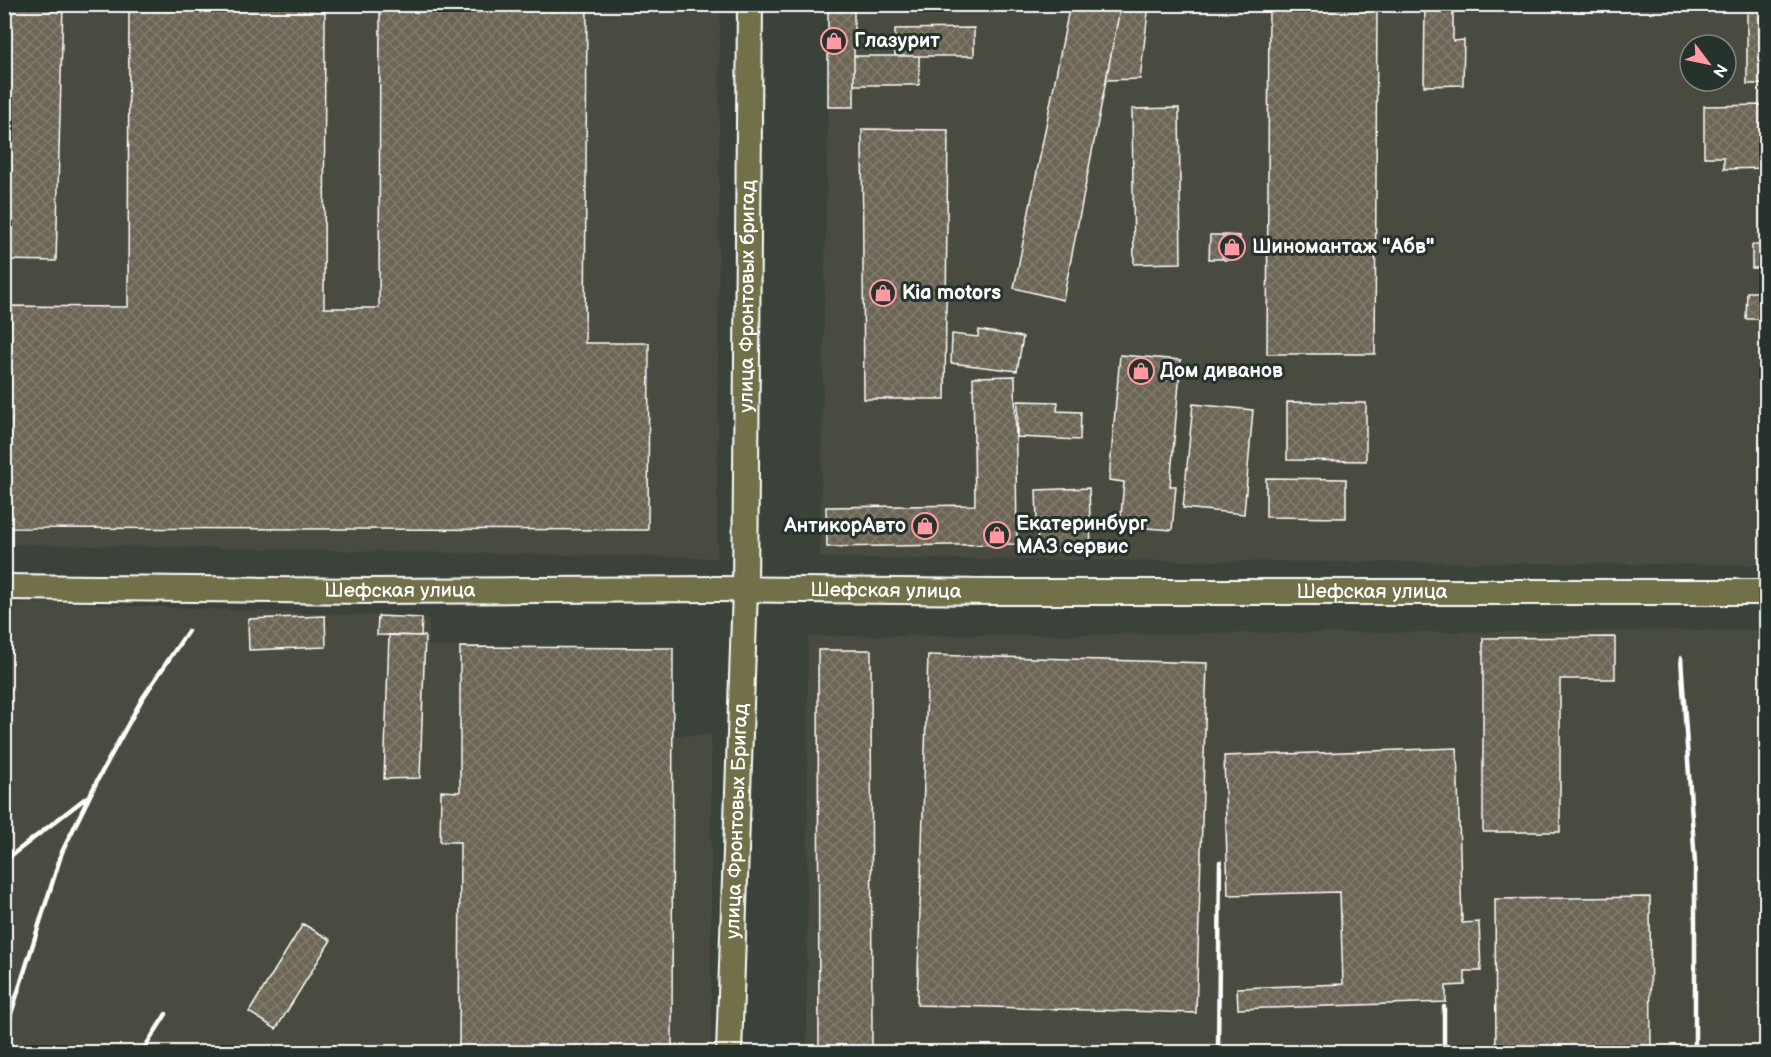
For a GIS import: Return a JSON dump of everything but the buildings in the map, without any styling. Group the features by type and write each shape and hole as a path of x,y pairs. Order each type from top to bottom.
{"main road":[{"name":"улица Фронтовых бригад","path":"745,590 750,4"},
{"name":"Шефская улица","path":"4,587 369,591 1767,592"},
{"name":"улица Фронтовых Бригад","path":"729,1053 745,590"}],"shaded area":[{"path":"5,5 720,5 717,558 5,544"},
{"path":"828,5 1766,5 1766,565 820,558","holes":["919,56 919,85 854,85"]},
{"path":"66,603 429,618 428,646 673,648 673,736 711,735 711,1052 5,1052 4,604"},
{"path":"1766,630 1766,1052 807,1052 808,636"}],"railway":[{"path":"4,1036 62,852 98,779 142,699 188,631"},
{"path":"1681,658 1695,863 1695,1052"},
{"path":"4,861 87,797"},
{"path":"1218,1052 1220,862"},
{"path":"1444,1007 1444,1052"},
{"path":"142,1052 166,1014"}],"place":[{"name":"Глазурит","path":"834,41"},
{"name":"Шиномантаж \"Абв\"","path":"1232,247"},
{"name":"Kia motors","path":"883,293"},
{"name":"Дом диванов","path":"1141,371"},
{"name":"АнтикорАвто","path":"925,526"},
{"name":"Екатеринбург МАЗ сервис","path":"997,535"}]}
